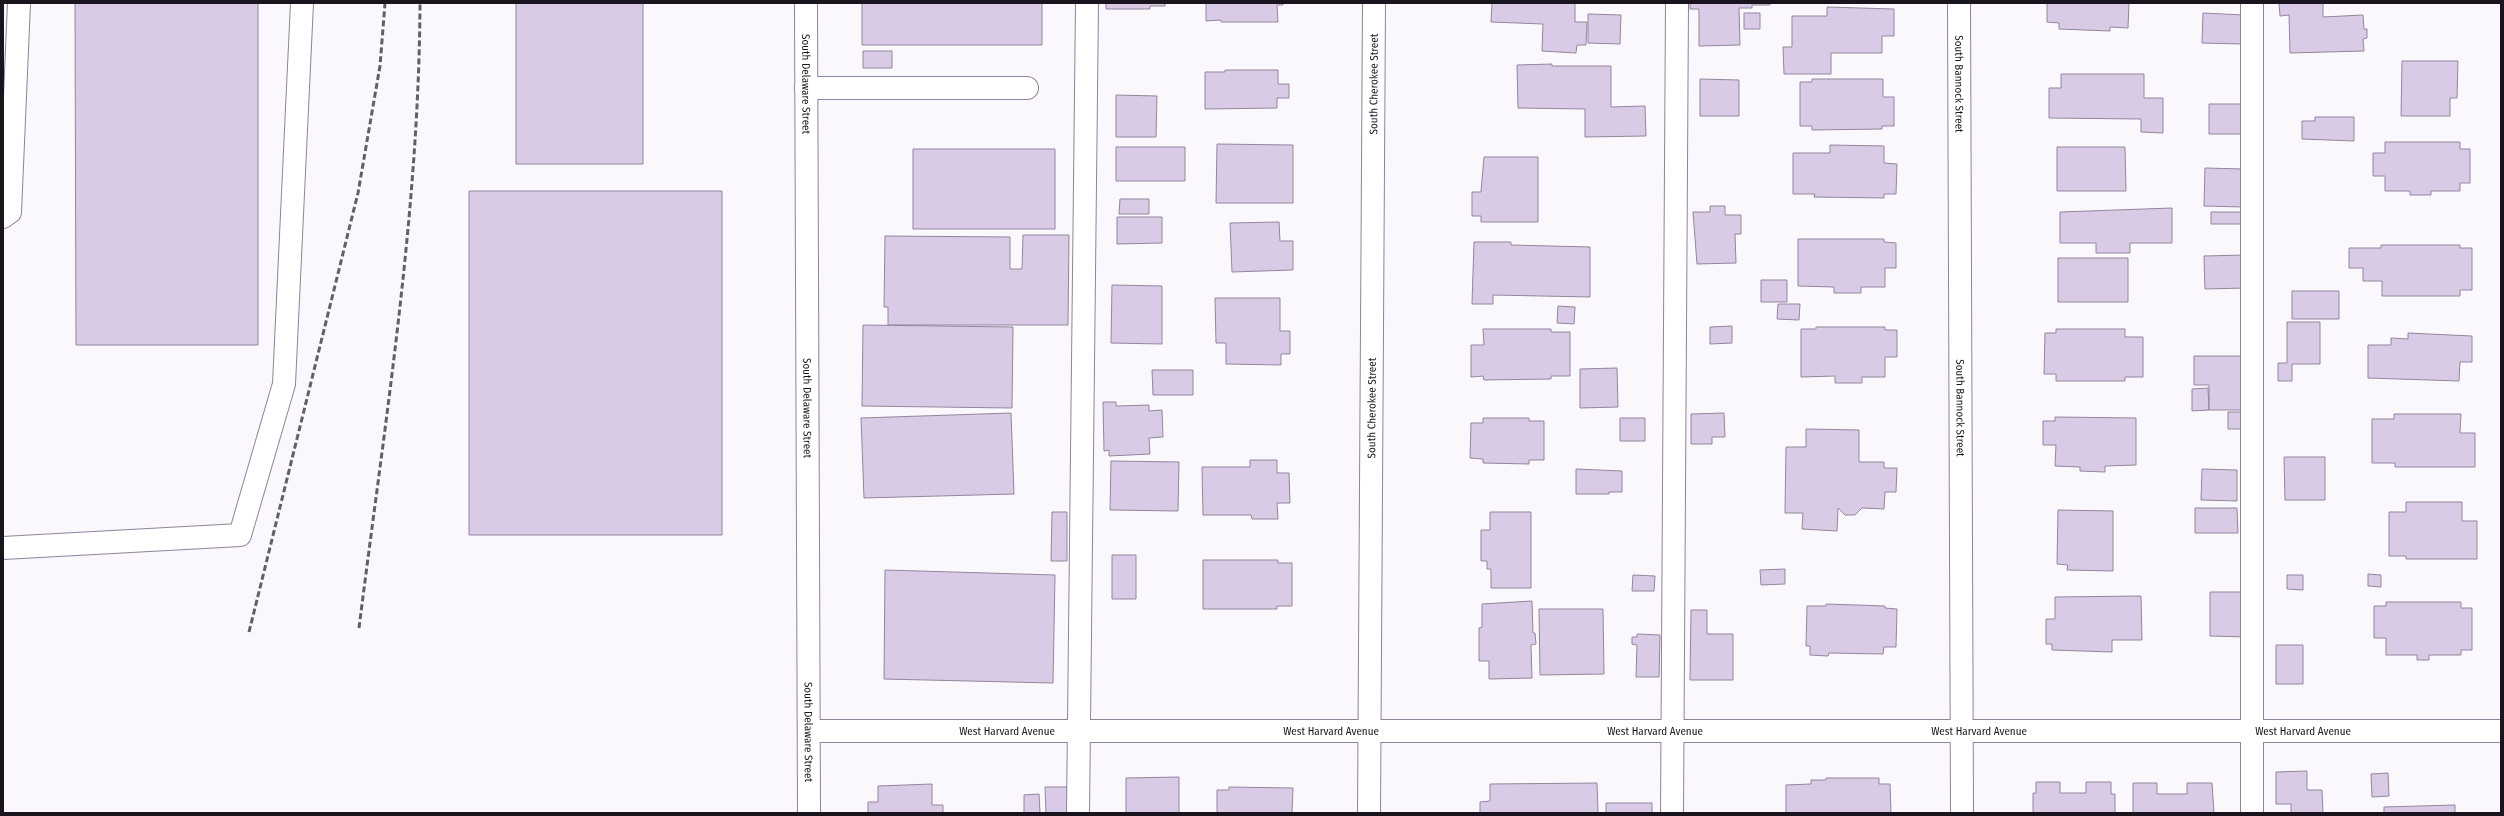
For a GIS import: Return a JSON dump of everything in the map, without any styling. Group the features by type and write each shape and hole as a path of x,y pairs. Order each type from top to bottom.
{"street":[{"path":"3,217 10,212 19,3"},
{"path":"3,548 240,534 284,384 302,3"},
{"name":"South Delaware Street","path":"806,3 808,813"},
{"path":"1078,813 1087,3"},
{"name":"South Cherokee Street","path":"1369,813 1374,3"},
{"path":"1672,813 1677,3"},
{"name":"South Bannock Street","path":"1959,3 1962,813"},
{"path":"2252,3 2252,813"},
{"path":"806,88 1028,88"},
{"name":"West Harvard Avenue","path":"808,731 2501,731"}],"building":[{"path":"75,3 258,3 258,345 76,345"},
{"path":"516,3 643,3 643,164 516,164"},
{"path":"862,3 1042,3 1042,45 862,45"},
{"path":"1106,3 1165,3 1165,6 1150,6 1150,9 1106,9"},
{"path":"1206,3 1283,3 1283,5 1277,5 1278,22 1221,22 1221,20 1206,21"},
{"path":"1492,3 1575,3 1575,22 1587,22 1586,45 1577,45 1576,53 1542,51 1543,24 1491,22"},
{"path":"1690,3 1770,3 1770,5 1752,5 1752,8 1739,8 1740,45 1699,46 1699,9 1690,9"},
{"path":"2047,3 2129,3 2128,28 2110,27 2110,31 2059,29 2059,23 2047,22"},
{"path":"2279,3 2323,3 2323,17 2363,15 2364,29 2367,29 2367,38 2363,39 2364,51 2290,53 2289,15 2280,16"},
{"path":"1827,7 1894,9 1894,36 1882,36 1882,53 1831,53 1831,74 1784,74 1783,47 1792,47 1792,16 1827,16"},
{"path":"1744,13 1760,13 1760,29 1744,29"},
{"path":"2203,13 2243,15 2242,44 2202,43"},
{"path":"1588,14 1621,15 1620,44 1588,43"},
{"path":"863,51 892,51 892,68 863,68"},
{"path":"2402,61 2458,61 2457,98 2450,98 2450,116 2401,116"},
{"path":"1552,64 1552,66 1611,66 1611,107 1645,106 1646,136 1585,137 1585,109 1518,108 1517,65"},
{"path":"1225,70 1278,70 1278,84 1289,84 1289,98 1277,98 1277,108 1205,109 1205,72 1225,72"},
{"path":"2061,74 2144,74 2144,98 2163,98 2163,133 2141,132 2141,119 2049,118 2049,88 2061,88"},
{"path":"1700,79 1739,80 1739,116 1700,116"},
{"path":"1812,79 1883,79 1883,97 1894,97 1894,126 1882,126 1882,129 1812,130 1812,126 1800,126 1800,82 1812,82"},
{"path":"1116,95 1157,96 1156,137 1116,137"},
{"path":"2209,104 2246,104 2246,134 2209,134"},
{"path":"2315,117 2354,117 2354,141 2302,139 2302,121 2315,121"},
{"path":"2385,142 2460,142 2460,149 2470,149 2470,183 2460,183 2460,191 2431,191 2431,195 2410,195 2410,191 2385,191 2385,176 2373,176 2373,153 2385,153"},
{"path":"1217,144 1293,145 1293,203 1216,203"},
{"path":"1830,145 1884,146 1884,163 1897,164 1896,194 1884,194 1884,198 1814,197 1815,194 1793,194 1793,153 1830,153"},
{"path":"1116,147 1185,147 1185,181 1116,181"},
{"path":"2057,147 2125,147 2126,191 2057,191"},
{"path":"913,149 1055,149 1055,229 913,229"},
{"path":"1484,157 1538,157 1538,222 1481,222 1481,216 1472,216 1472,192 1481,192"},
{"path":"2205,168 2244,169 2243,207 2204,206"},
{"path":"469,191 722,191 722,535 469,535"},
{"path":"1120,199 1149,199 1149,214 1119,214"},
{"path":"1710,206 1725,206 1725,215 1741,215 1741,234 1735,234 1736,263 1697,264 1693,212 1710,212"},
{"path":"2172,208 2172,243 2130,243 2130,253 2096,253 2096,243 2060,243 2060,212"},
{"path":"2211,212 2244,212 2244,224 2211,224"},
{"path":"1117,217 1162,217 1162,243 1117,244"},
{"path":"1279,222 1280,241 1293,241 1293,270 1232,272 1230,223"},
{"path":"1023,235 1069,235 1068,325 888,325 888,307 884,307 885,236 1010,237 1010,269 1022,269"},
{"path":"1798,239 1884,239 1884,242 1896,243 1896,268 1885,268 1885,287 1861,287 1861,293 1834,293 1834,287 1798,286"},
{"path":"1474,242 1511,242 1511,245 1590,247 1590,297 1493,295 1493,304 1472,304"},
{"path":"2381,245 2460,245 2460,248 2472,248 2472,290 2460,290 2460,296 2382,296 2382,281 2363,281 2363,268 2349,268 2349,248 2381,248"},
{"path":"2244,255 2245,288 2205,289 2204,256"},
{"path":"2058,258 2128,258 2128,302 2058,302"},
{"path":"1761,280 1787,280 1787,302 1761,302"},
{"path":"1112,285 1162,286 1162,344 1111,343"},
{"path":"2292,291 2339,291 2339,319 2292,319"},
{"path":"1215,298 1280,298 1280,331 1290,331 1290,354 1281,354 1281,365 1226,364 1226,343 1216,343"},
{"path":"1778,304 1800,304 1799,320 1777,319"},
{"path":"1558,306 1575,307 1574,324 1557,323"},
{"path":"2287,322 2320,322 2320,364 2292,364 2292,381 2278,381 2278,363 2287,363"},
{"path":"863,325 1013,327 1012,408 862,406"},
{"path":"1732,326 1732,343 1710,344 1710,327"},
{"path":"1816,327 1885,327 1885,330 1897,330 1897,357 1885,357 1885,377 1862,377 1862,383 1835,383 1835,376 1801,377 1801,329 1816,329"},
{"path":"1483,329 1551,329 1551,332 1570,332 1570,376 1551,376 1551,379 1484,380 1483,376 1471,377 1471,345 1484,345"},
{"path":"2056,329 2125,329 2125,337 2143,337 2143,377 2125,377 2125,381 2056,381 2056,374 2044,374 2045,333 2056,333"},
{"path":"2408,333 2472,336 2472,362 2460,362 2459,381 2368,378 2368,345 2391,345 2391,338 2408,339"},
{"path":"2194,356 2243,356 2244,410 2209,410 2209,385 2194,385"},
{"path":"1617,368 1618,407 1580,408 1580,369"},
{"path":"1152,370 1193,370 1193,395 1153,395"},
{"path":"2208,388 2209,410 2192,411 2192,389"},
{"path":"1103,402 1116,402 1116,406 1149,405 1149,411 1162,410 1163,437 1149,438 1150,454 1109,456 1109,450 1104,451"},
{"path":"2228,412 2250,412 2250,429 2228,429"},
{"path":"1011,413 1014,494 864,498 861,418"},
{"path":"1724,413 1725,437 1712,437 1712,444 1691,444 1691,414"},
{"path":"2394,414 2461,414 2460,433 2475,433 2475,467 2395,467 2395,463 2372,463 2372,419 2394,419"},
{"path":"2055,417 2136,418 2136,465 2105,466 2105,472 2080,471 2080,467 2055,466 2056,445 2043,445 2043,421 2055,421"},
{"path":"1483,418 1529,418 1529,421 1544,421 1544,460 1529,460 1529,464 1483,463 1483,459 1470,458 1471,423 1483,423"},
{"path":"1620,418 1645,418 1645,441 1620,441"},
{"path":"1806,429 1859,430 1859,462 1884,462 1884,468 1897,468 1896,492 1885,492 1884,509 1862,508 1855,515 1845,515 1838,508 1837,531 1802,529 1803,513 1785,513 1786,447 1806,447"},
{"path":"2284,457 2325,457 2325,500 2285,500"},
{"path":"1250,460 1277,460 1277,473 1289,473 1290,503 1277,503 1278,519 1252,519 1251,515 1203,515 1202,467 1250,467"},
{"path":"1111,461 1179,462 1178,511 1110,510"},
{"path":"1576,469 1622,471 1622,492 1609,492 1609,494 1576,494"},
{"path":"2202,469 2237,470 2237,501 2201,500"},
{"path":"2406,502 2462,502 2462,521 2477,521 2477,559 2406,559 2406,556 2389,556 2389,512 2406,512"},
{"path":"2195,508 2237,508 2238,533 2195,533"},
{"path":"2058,510 2113,511 2113,571 2067,570 2068,565 2057,564"},
{"path":"1052,512 1067,512 1067,561 1051,561"},
{"path":"1490,512 1531,512 1531,588 1491,588 1491,569 1487,569 1487,561 1481,561 1481,530 1490,530"},
{"path":"1112,555 1136,555 1136,599 1112,599"},
{"path":"1203,560 1278,560 1278,563 1292,563 1292,606 1277,606 1277,609 1203,609"},
{"path":"1785,569 1785,584 1761,585 1760,570"},
{"path":"885,570 1055,575 1053,683 884,679"},
{"path":"2368,574 2381,575 2381,587 2368,586"},
{"path":"1633,575 1655,576 1654,591 1632,591"},
{"path":"2287,575 2303,575 2303,590 2287,589"},
{"path":"2210,592 2249,592 2248,637 2210,636"},
{"path":"2141,596 2142,640 2112,640 2112,652 2052,650 2052,644 2046,644 2046,619 2055,619 2055,597"},
{"path":"1532,601 1533,633 1535,633 1536,644 1531,645 1532,678 1489,679 1489,661 1479,661 1479,628 1482,627 1482,604"},
{"path":"2386,602 2461,602 2461,608 2472,608 2472,650 2461,650 2461,655 2429,655 2429,660 2417,660 2417,655 2386,655 2386,638 2374,638 2374,606 2386,606"},
{"path":"1826,604 1885,606 1885,608 1897,609 1896,647 1884,647 1883,654 1829,653 1828,656 1810,655 1810,646 1806,646 1807,606 1826,606"},
{"path":"1539,609 1603,609 1604,674 1540,675"},
{"path":"1691,610 1707,610 1707,634 1733,634 1733,680 1690,680"},
{"path":"1637,634 1660,635 1659,677 1636,677 1637,645 1632,644 1632,637 1637,637"},
{"path":"2276,645 2303,645 2303,684 2276,684"},
{"path":"2307,771 2307,790 2322,790 2323,813 2291,813 2291,804 2276,804 2276,772"},
{"path":"2388,773 2389,796 2372,797 2371,774"},
{"path":"1179,777 1179,813 1126,813 1126,778"},
{"path":"1826,778 1879,778 1879,784 1890,784 1891,813 1786,813 1786,785 1811,784 1811,780 1826,780"},
{"path":"2036,782 2060,782 2060,793 2086,793 2086,782 2111,782 2111,794 2115,794 2115,813 2033,813 2033,793 2036,793"},
{"path":"1597,783 1598,813 1480,813 1480,802 1490,801 1490,784"},
{"path":"2133,783 2157,783 2157,794 2187,794 2187,783 2212,783 2214,813 2133,813"},
{"path":"932,784 932,805 943,805 943,813 868,813 868,802 878,802 878,786"},
{"path":"1045,787 1068,787 1068,813 1046,813"},
{"path":"1229,787 1293,788 1292,813 1217,813 1217,790 1229,790"},
{"path":"1039,794 1040,813 1024,813 1024,795"},
{"path":"1606,803 1652,803 1652,813 1606,813"},
{"path":"2455,805 2455,813 2384,813 2384,807"}],"railway":[{"path":"249,632 358,193 380,66 385,3"},
{"path":"359,628 399,316 407,238 414,160 420,3"}]}
